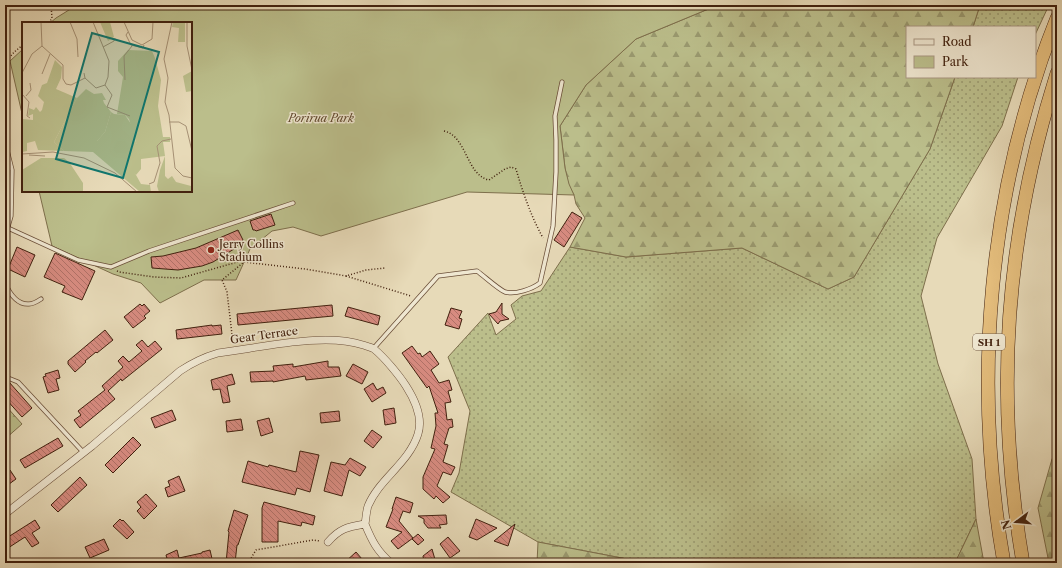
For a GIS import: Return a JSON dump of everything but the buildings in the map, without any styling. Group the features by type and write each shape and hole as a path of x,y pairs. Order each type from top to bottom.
{"highway":[{"name":"SH 1","path":"1036,76 1057,18"},
{"name":"SH 1","path":"1023,563 1014,505 1008,433 1006,369 1010,310 1016,250 1026,192 1040,128 1057,73"},
{"name":"SH 1","path":"1004,563 995,501 988,415 988,350 997,250 1014,156 1035,78"}],"street":[{"name":"Gear Terrace","path":"5,514 84,453 180,371 207,356 307,340 355,342 373,349 397,374 411,394 418,412 421,425 418,436 412,447 379,488 368,507 365,524"},
{"path":"328,542 335,533 347,527 365,524 380,553 391,563"}],"lane":[{"path":"373,349 438,276 477,271 505,292 521,292 540,283 553,226 555,203 555,116 562,82"},
{"path":"5,142 12,170 11,216 5,237"},
{"path":"8,228 78,260 111,267 149,251 293,203"},
{"path":"5,283 9,292 18,301 29,304 41,299"},
{"path":"5,381 8,378 18,382 84,453"}],"path":[{"path":"50,22 52,18 51,5"},
{"path":"5,66 7,60 22,46"},
{"path":"444,131 449,132 458,141 477,174 483,179 489,180 505,169 511,167 516,169 533,220 548,246"},
{"path":"111,267 119,272 154,277 181,278 242,261 305,268 346,276 418,298"},
{"path":"234,351 227,292 222,280 244,262"},
{"path":"346,276 366,270 385,268"},
{"path":"248,563 256,550 313,540 328,542"}],"green space":[{"name":"Porirua Park","path":"77,5 718,5 636,39 586,85 560,126 565,168 569,184 574,195 467,192 321,236 293,227 272,231 250,249 236,280 204,280 160,303 141,283 113,274 52,246 39,192 192,192 192,22 51,22"},
{"path":"718,5 980,5 973,26 906,26 906,78 955,78 930,149 854,277 828,289 742,248 626,257 570,247 585,218 576,204 574,195 568,184 560,126 586,85 636,39"},
{"path":"980,5 1049,5 1036,33 1036,26 973,26"},
{"path":"22,50 22,114 10,61"},
{"path":"955,78 1018,78 1002,126 937,238 921,296 938,364 972,459 976,519 955,563 648,563 538,542 451,492 459,473 470,411 448,357 488,313 496,335 516,319 511,305 522,296 541,291 570,247 626,257 742,248 828,289 854,277 930,149"},
{"path":"5,405 22,424 5,439"},
{"path":"1057,451 1057,563 1049,563 1038,508 1052,459"},
{"path":"976,519 984,563 955,563"},
{"path":"538,542 648,563 537,563"}],"place":[{"name":"Jerry Collins Stadium","path":"211,250"}]}
